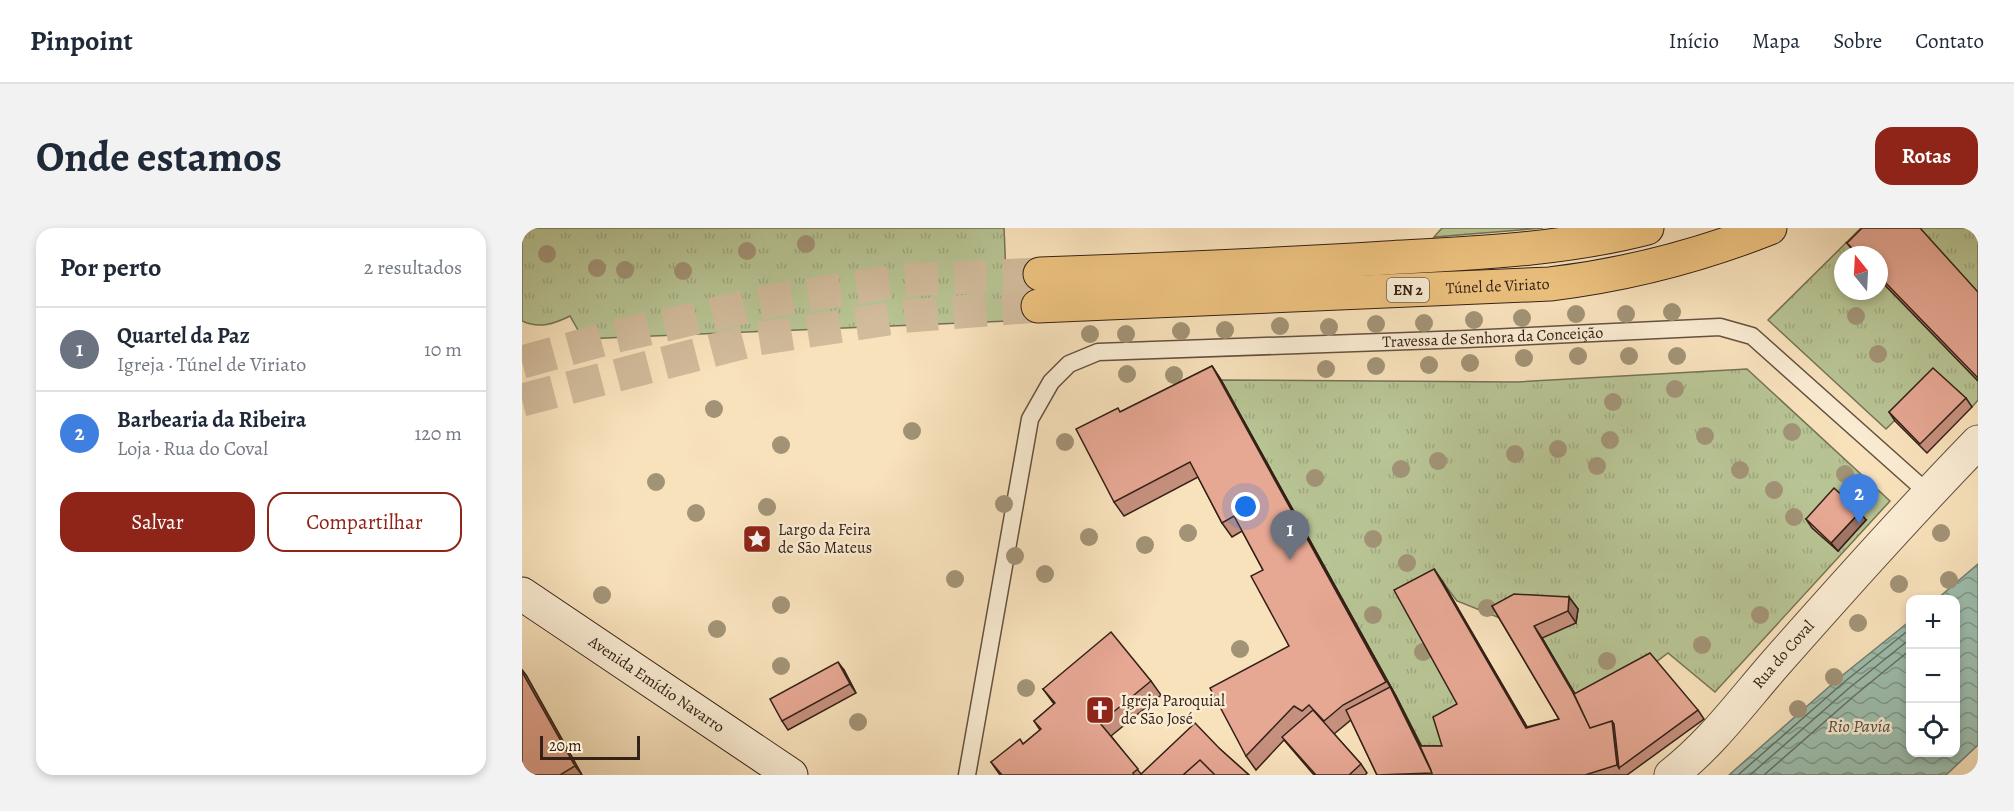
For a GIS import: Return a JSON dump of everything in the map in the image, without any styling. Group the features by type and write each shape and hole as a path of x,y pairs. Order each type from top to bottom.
{"main road":[{"name":"Túnel de Viriato","path":"1647,228 1564,245 1463,254 1206,269 1039,290 1550,284 1630,271 1691,255 1770,228"}],"street":[{"name":"Rua do Coval","path":"1671,775 1707,743 1774,665 1978,442"},
{"name":"Avenida Emídio Navarro","path":"522,594 791,775"}],"lane":[{"name":"Travessa de Senhora da Conceição","path":"967,775 1030,419 1051,382 1068,364 1098,352 1467,339 1720,327 1752,336 1928,494"}],"green space":[{"path":"522,228 1004,228 1008,321 583,339 570,316 546,324 534,325 522,321"},
{"path":"1442,228 1543,228 1434,237"},
{"path":"1861,228 1875,228 1858,246 1843,246"},
{"path":"1917,228 1978,228 1978,295"},
{"path":"1834,255 1834,300 1888,300 1888,288 1978,381 1978,400 1972,407 1939,377 1886,429 1768,320"},
{"path":"1747,369 1890,501 1715,692 1668,653 1656,662 1580,703 1542,638 1457,601 1442,581 1465,716 1450,758 1428,758 1221,380 1517,382"}],"water":[{"name":"Rio Pavía","path":"1978,564 1978,745 1946,775 1729,775 1839,678 1906,624 1906,757 1960,757 1960,595 1942,595"}],"building":[{"path":"1862,228 1920,228 1978,292 1978,378 1888,285 1888,246 1850,246 1847,243"},
{"path":"1212,366 1386,682 1343,705 1324,721 1309,705 1302,711 1294,706 1246,756 1210,688 1289,646 1251,576 1263,570 1234,516 1222,523 1190,462 1114,502 1076,429 1118,408 1120,412"},
{"path":"1933,368 1966,398 1920,444 1889,412"},
{"path":"1834,488 1860,512 1831,543 1806,519"},
{"path":"1434,569 1526,728 1559,719 1492,606 1514,594 1569,597 1568,611 1534,626 1572,691 1590,728 1612,721 1617,765 1585,775 1432,775 1420,746 1442,746 1433,717 1457,704 1394,590"},
{"name":"Igreja Paroquial de São José","path":"1111,632 1151,681 1100,723 1138,769 1133,773 1134,775 1002,775 991,762 1020,739 1023,744 1041,729 1034,721 1055,703 1043,689"},
{"path":"1650,653 1698,710 1619,768 1614,724 1612,721 1590,728 1574,694"},
{"path":"838,662 850,684 782,721 770,699"},
{"path":"522,672 575,766 560,775 522,775"},
{"path":"1390,687 1432,773 1377,775 1346,710"},
{"path":"1313,710 1361,764 1349,775 1316,775 1282,737"},
{"path":"1195,723 1249,775 1215,775 1200,760 1183,775 1140,775"},
{"path":"1200,760 1215,775 1183,775"}],"tunnel":[{"path":"522,362 613,337 780,299 903,280 1040,274"},
{"path":"522,400 757,339 908,316 1038,306"}],"place":[{"name":"Barbearia da Ribeira","path":"1859,524"},
{"name":"Largo da Feira de São Mateus","path":"757,539"},
{"name":"Quartel da Paz","path":"1290,560"},
{"name":"Igreja Paroquial de São José","path":"1100,710"}]}
